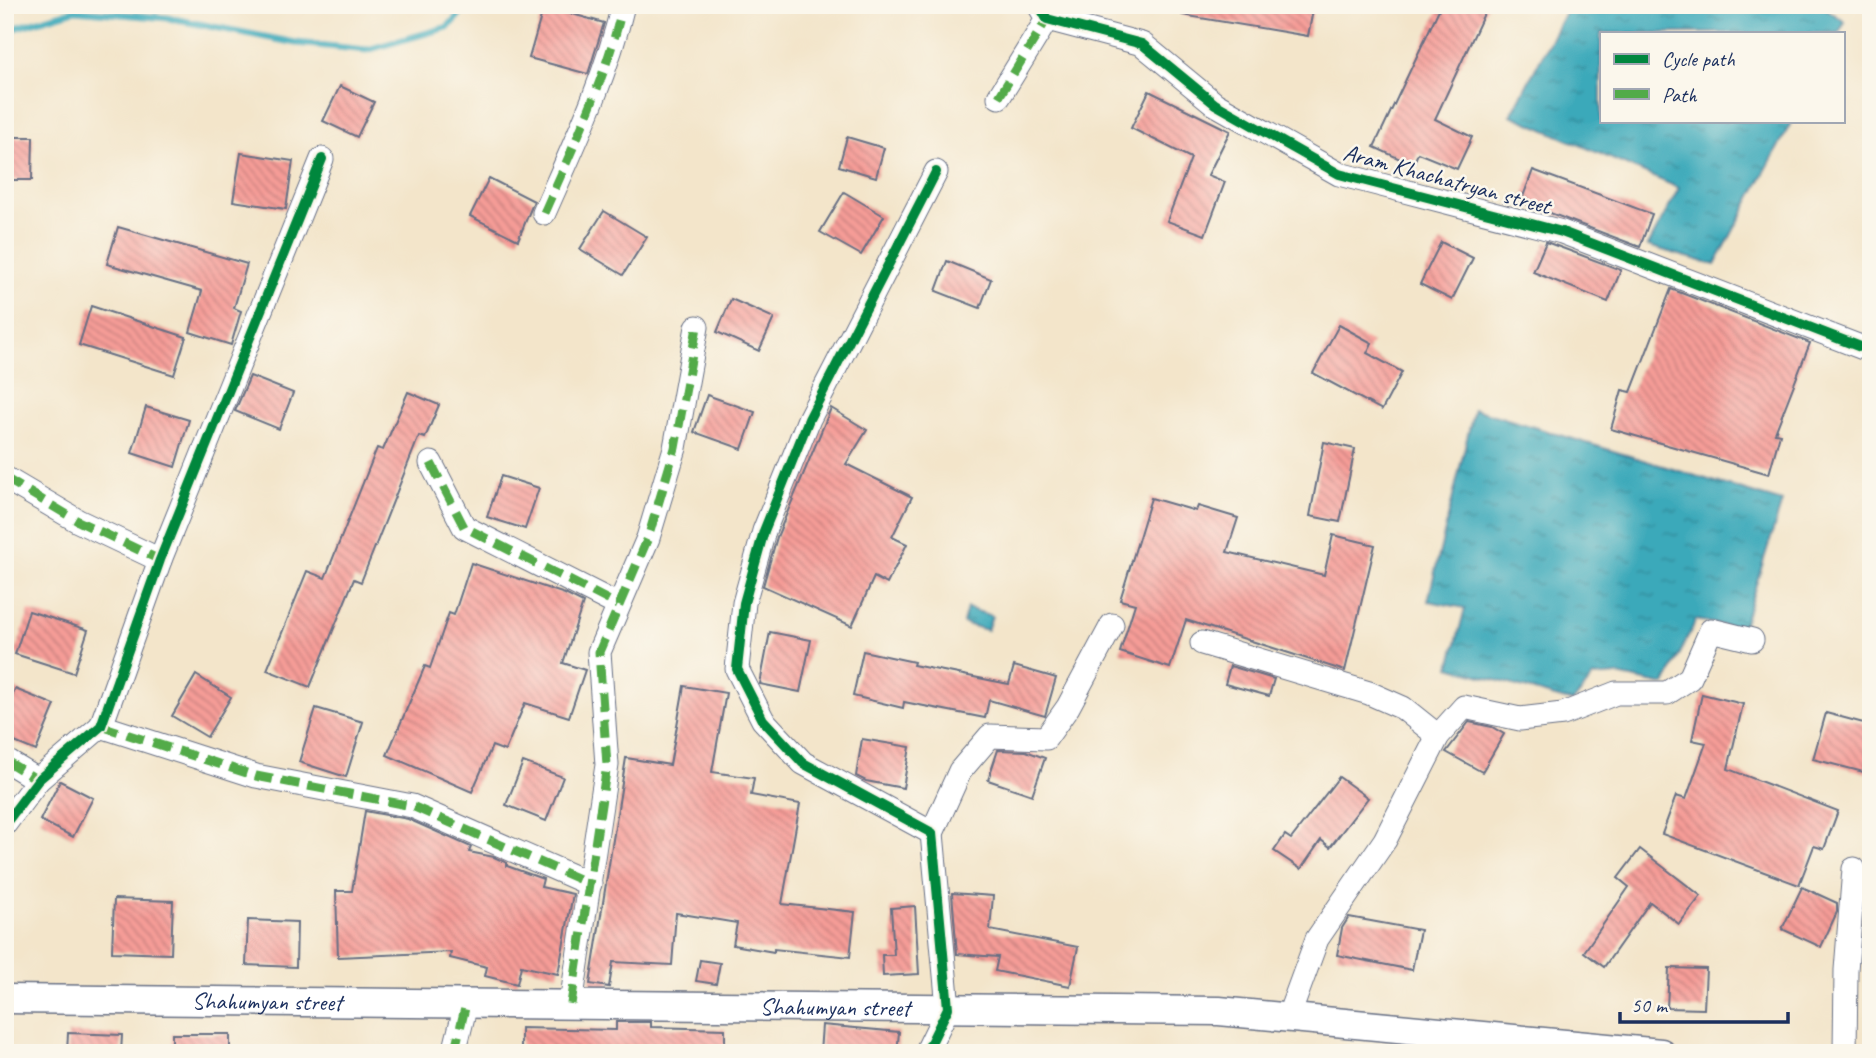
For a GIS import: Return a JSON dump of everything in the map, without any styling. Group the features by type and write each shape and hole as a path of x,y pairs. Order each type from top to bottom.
{"main road":[{"name":"Shahumyan street","path":"5,999 1219,1011 1661,1053"}],"street":[{"path":"544,213 592,106 614,46 623,5"},
{"path":"999,97 1043,12"},
{"name":"Aram Khachatryan street","path":"1043,12 1142,44 1215,104 1339,174 1562,232 1871,351"},
{"path":"5,824 38,780 101,726 160,560 322,159"},
{"path":"932,833 803,763 763,720 737,669 744,603 764,531 809,419 936,172"},
{"path":"571,1004 607,765 599,652 648,538 671,461 698,327"},
{"path":"431,463 464,527 618,605"},
{"path":"5,478 78,521 160,560"},
{"path":"926,1053 948,1009 932,833 960,771 990,736 1046,738 1068,707 1112,625"},
{"path":"1288,1018 1317,939 1385,839 1438,736 1464,707 1520,719 1563,714 1616,693 1667,693 1690,678 1711,630 1752,640"},
{"path":"1202,643 1369,693 1403,708 1438,736"},
{"path":"101,726 256,776 412,806 590,884"},
{"path":"5,760 38,780"},
{"path":"1845,1053 1846,970 1854,869"},
{"path":"454,1053 466,1004"}],"water":[{"path":"1569,5 1821,5 1845,22 1840,32 1600,32 1600,122 1791,122 1715,265 1648,246 1679,188 1511,115"},
{"path":"1474,409 1782,502 1742,629 1696,620 1665,685 1617,675 1593,677 1573,702 1450,667 1465,608 1428,601"},
{"path":"967,608 992,616 987,630 963,623"}],"building":[{"path":"1182,5 1314,5 1308,36 1182,15"},
{"path":"1441,5 1488,5 1435,119 1472,137 1457,169 1418,153 1413,165 1374,147"},
{"path":"544,6 604,23 588,74 529,58"},
{"path":"340,86 374,102 357,137 323,121"},
{"path":"1149,91 1230,131 1208,175 1225,182 1205,235 1167,221 1191,158 1131,128"},
{"path":"5,137 33,137 32,180 5,180"},
{"path":"847,137 884,148 876,177 839,166"},
{"path":"241,153 293,161 286,209 233,201"},
{"path":"1533,170 1652,214 1640,247 1521,202"},
{"path":"489,178 534,201 518,240 470,216"},
{"path":"844,192 884,216 861,255 820,232"},
{"path":"604,211 647,237 623,275 580,249"},
{"path":"118,227 247,264 234,308 241,311 231,345 190,332 202,291 107,264"},
{"path":"1441,242 1473,258 1452,300 1420,284"},
{"path":"1546,242 1621,270 1608,302 1533,272"},
{"path":"947,261 991,279 980,308 936,291"},
{"path":"1671,289 1810,343 1775,433 1780,434 1769,474 1611,429 1622,390 1631,392"},
{"path":"731,299 774,318 759,351 717,332"},
{"path":"91,306 186,337 174,375 79,345"},
{"path":"1339,325 1372,343 1367,353 1402,372 1382,410 1313,373"},
{"path":"250,376 293,393 279,429 235,411"},
{"path":"408,392 439,405 425,438 419,436 361,582 354,579 310,687 267,670 307,571 325,578 377,448 383,450"},
{"path":"707,395 755,412 742,449 694,432"},
{"path":"146,407 189,420 175,467 132,453"},
{"path":"831,408 867,430 846,464 912,497 892,537 907,544 887,584 874,577 852,626 763,586 777,537"},
{"path":"1324,442 1355,449 1340,522 1310,516"},
{"path":"501,476 539,488 525,529 487,517"},
{"path":"1151,498 1196,511 1198,506 1238,518 1227,552 1324,575 1333,535 1375,545 1345,671 1186,620 1170,668 1120,652 1135,604 1120,600"},
{"path":"471,563 565,594 583,603 563,663 585,670 569,717 525,703 505,751 492,746 472,792 387,755 425,666 430,668 449,613 454,615"},
{"path":"29,611 88,630 74,673 15,654"},
{"path":"770,632 811,640 800,692 760,684"},
{"path":"863,651 914,662 913,665 1009,684 1014,666 1056,678 1045,716 989,700 985,718 904,702 903,708 853,696"},
{"path":"1230,666 1274,679 1269,696 1225,684"},
{"path":"196,675 231,697 207,737 172,716"},
{"path":"684,686 726,693 712,772 754,778 751,795 800,804 782,904 855,912 850,957 774,949 774,952 733,945 737,923 676,913 672,965 613,962 609,987 590,984 626,758 670,765"},
{"path":"15,689 55,705 36,751 5,738 5,714"},
{"path":"1702,694 1743,704 1728,769 1838,811 1824,849 1814,846 1799,885 1662,834 1676,796 1686,799 1706,743 1692,740"},
{"path":"316,708 363,722 346,777 299,762"},
{"path":"1826,713 1871,725 1871,774 1813,759"},
{"path":"1469,722 1492,727 1504,734 1482,772 1446,752"},
{"path":"862,739 910,747 903,788 866,781 856,776"},
{"path":"998,750 1026,751 1045,758 1032,795 988,780"},
{"path":"523,762 563,777 546,821 506,805"},
{"path":"1339,777 1368,798 1330,847 1321,840 1301,869 1274,851 1285,835 1291,839"},
{"path":"60,781 93,798 73,837 40,820"},
{"path":"365,811 408,819 471,847 469,852 494,857 507,863 507,866 543,879 541,887 573,894 558,974 521,966 517,984 485,976 487,967 450,958 451,952 338,957 336,891 352,891"},
{"path":"1640,849 1701,896 1679,924 1650,902 1604,967 1584,952 1629,887 1618,878"},
{"path":"1802,887 1837,903 1837,912 1821,947 1782,929"},
{"path":"952,893 993,896 990,930 1078,947 1070,986 995,971 998,957 957,954"},
{"path":"114,899 173,901 171,954 112,952"},
{"path":"915,906 919,974 883,976 882,955 894,955 891,908"},
{"path":"1349,917 1420,930 1412,970 1337,955 1342,928"},
{"path":"248,920 297,922 296,967 246,965"},
{"path":"700,960 720,963 716,984 696,981"},
{"path":"1669,968 1706,969 1704,1009 1667,1008"},
{"path":"616,1022 651,1022 651,1027 725,1029 725,1053 521,1053 521,1028 616,1030"},
{"path":"822,1025 899,1032 897,1053 820,1053"},
{"path":"68,1033 122,1035 121,1053 67,1053"},
{"path":"172,1034 230,1034 230,1053 172,1053"}],"waterway":[{"path":"5,31 75,10 168,18 296,43 367,50 448,27 468,5"}],"marked path":[{"path":"544,213 578,137 608,59 623,5"},
{"path":"999,97 1047,19"},
{"path":"571,1004 607,765 599,652 648,538 675,448 697,327"},
{"path":"431,463 464,527 618,605"},
{"path":"5,478 78,521 160,560"},
{"path":"101,726 256,776 412,806 590,884"},
{"path":"5,760 38,780"},
{"path":"454,1053 466,1004"}],"cycle path":[{"path":"1039,5 1047,19 1142,44 1215,104 1339,174 1562,232 1871,351"},
{"path":"5,824 38,780 101,726 160,560 322,159"},
{"path":"926,1053 948,1008 932,833 803,763 763,720 737,669 744,603 764,531 809,419 936,172"}]}
